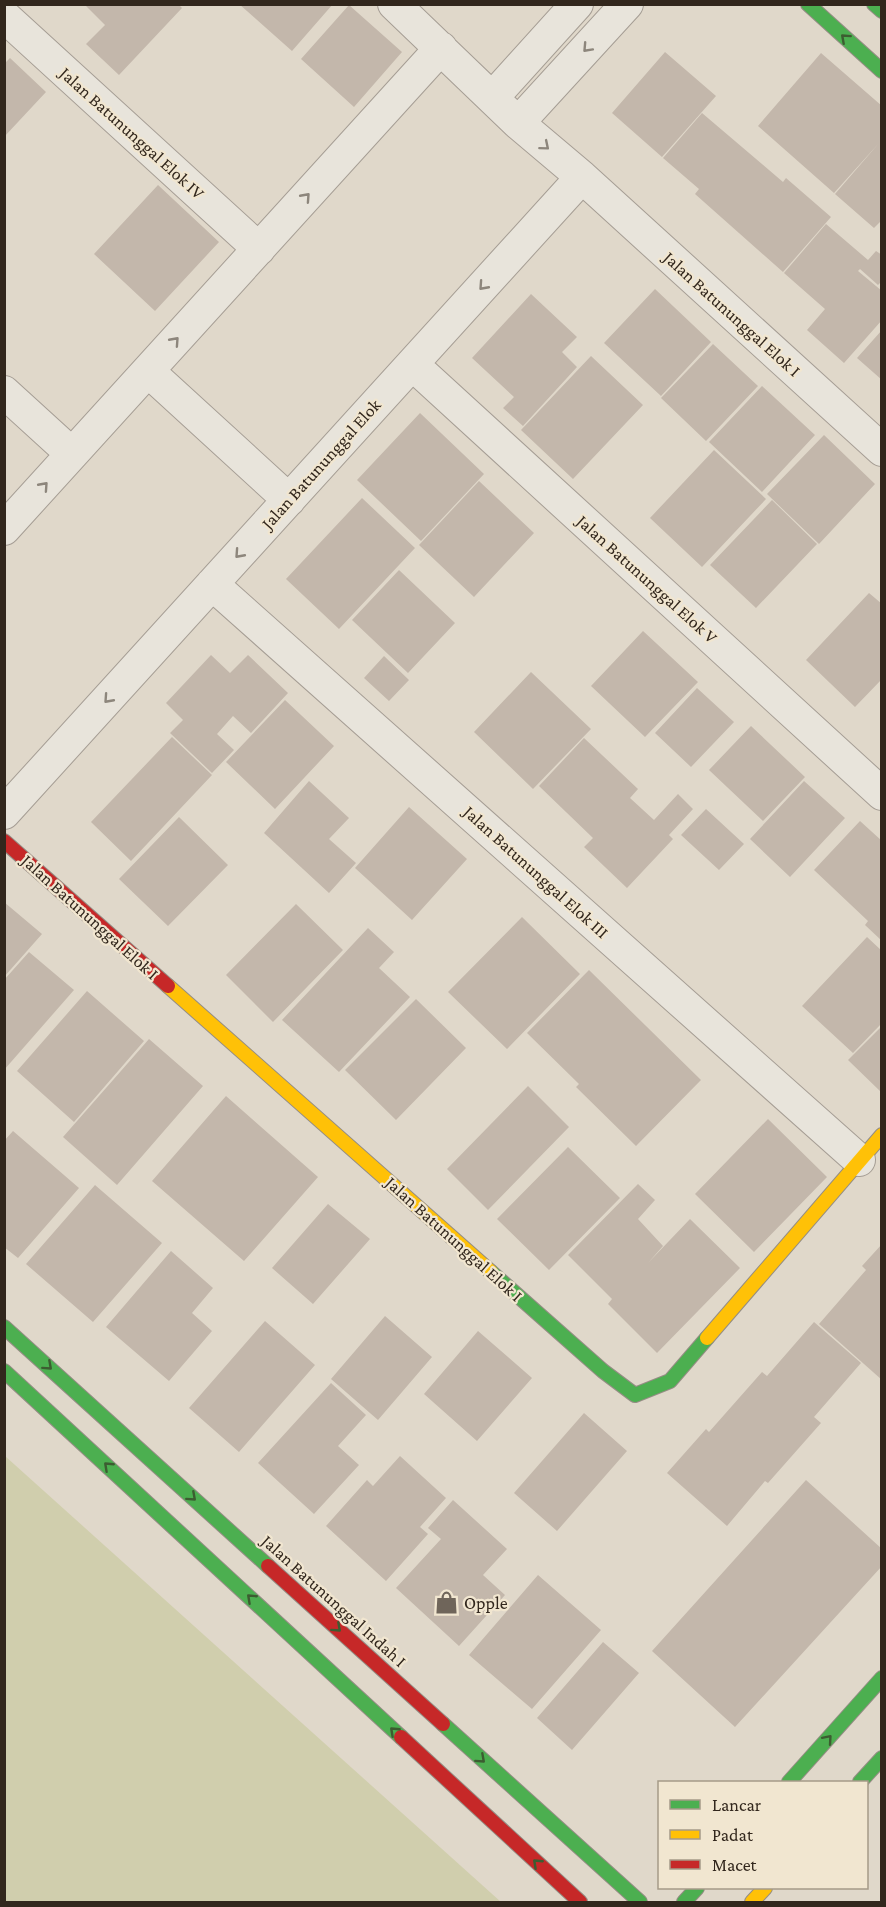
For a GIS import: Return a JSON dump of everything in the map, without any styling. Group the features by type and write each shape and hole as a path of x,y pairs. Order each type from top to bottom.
{"street":[{"path":"394,4 518,123 582,177"},
{"path":"493,97 577,4"},
{"path":"518,123 627,4"},
{"path":"808,4 882,71"},
{"path":"874,4 882,11"},
{"name":"Jalan Batununggal Elok IV","path":"4,16 259,249"},
{"path":"4,529 441,48"},
{"name":"Jalan Batununggal Elok","path":"4,813 582,177"},
{"name":"Jalan Batununggal Elok I","path":"582,177 882,450"},
{"name":"Jalan Batununggal Elok V","path":"412,364 882,794"},
{"path":"148,371 289,500"},
{"path":"4,392 72,454"},
{"name":"Jalan Batununggal Elok III","path":"212,584 859,1160"},
{"name":"Jalan Batununggal Elok I","path":"4,841 603,1371 635,1395 670,1381 882,1135"},
{"name":"Jalan Batununggal Indah I","path":"4,1327 640,1902"},
{"path":"4,1371 580,1902"},
{"path":"790,1781 882,1678"},
{"path":"861,1781 882,1758"},
{"path":"684,1902 695,1889"},
{"path":"752,1902 763,1889"}],"shaded area":[{"path":"5,1456 501,1902 5,1902"}],"building":[{"path":"84,4 178,4 182,8 119,75 86,44 105,25"},
{"path":"239,4 333,4 292,51"},
{"path":"349,5 402,52 354,107 301,59"},
{"path":"665,52 716,96 662,157 612,113"},
{"path":"821,53 882,106 882,220 874,228 835,194 879,143 834,193 758,126"},
{"path":"10,58 46,92 4,137 4,64"},
{"path":"702,113 783,182 786,178 831,217 783,272 695,194 699,189 663,158"},
{"path":"158,185 219,242 155,311 94,254"},
{"path":"826,224 868,260 876,251 882,255 882,281 878,285 860,269 858,271 882,291 882,320 844,363 807,330 825,309 784,273"},
{"path":"655,289 711,342 661,396 604,343"},
{"path":"531,294 577,337 562,352 577,367 523,426 503,408 514,397 472,358"},
{"path":"882,330 882,380 857,358"},
{"path":"713,344 758,386 706,441 661,398"},
{"path":"591,356 643,405 573,479 521,430"},
{"path":"762,386 815,435 762,492 709,442"},
{"path":"420,413 484,474 421,541 357,480"},
{"path":"824,435 875,484 819,544 767,494"},
{"path":"714,450 766,499 702,567 650,518"},
{"path":"479,481 534,533 474,597 419,545"},
{"path":"362,498 415,548 339,629 286,579"},
{"path":"772,500 817,544 756,608 710,565"},
{"path":"399,570 455,623 408,673 352,620"},
{"path":"869,593 882,604 882,679 855,707 806,660"},
{"path":"643,631 698,682 645,737 591,686"},
{"path":"211,655 230,673 248,655 288,693 251,733 233,716 217,734 234,750 212,773 170,733 183,720 166,703"},
{"path":"384,656 409,680 389,701 364,678"},
{"path":"531,672 591,729 533,789 474,732"},
{"path":"697,688 734,722 691,767 655,733"},
{"path":"285,700 334,746 275,809 226,762"},
{"path":"751,726 805,777 763,821 709,770"},
{"path":"172,737 212,775 131,861 91,822"},
{"path":"584,738 638,789 630,798 654,820 678,794 693,809 669,835 673,839 627,888 584,847 593,838 539,786"},
{"path":"309,781 349,818 329,839 356,863 329,893 264,833"},
{"path":"804,781 845,818 790,877 750,839"},
{"path":"409,807 467,859 412,920 355,868"},
{"path":"706,809 744,844 719,870 681,835"},
{"path":"179,817 228,865 168,926 119,879"},
{"path":"860,821 882,841 882,941 865,925 868,921 814,870"},
{"path":"4,902 42,934 4,977"},
{"path":"296,904 343,950 273,1022 226,975"},
{"path":"522,917 580,974 507,1049 448,992"},
{"path":"368,928 394,952 379,968 410,997 339,1072 282,1020"},
{"path":"867,937 882,951 882,1023 853,1053 802,1006"},
{"path":"29,952 74,990 4,1070 4,980"},
{"path":"589,970 701,1080 636,1146 576,1087 579,1084 527,1033"},
{"path":"87,991 144,1041 74,1122 17,1071"},
{"path":"416,999 466,1048 396,1120 345,1070"},
{"path":"882,1026 882,1093 848,1060"},
{"path":"149,1039 203,1086 117,1185 63,1137"},
{"path":"528,1086 569,1127 488,1210 447,1169"},
{"path":"226,1096 318,1177 244,1261 152,1181"},
{"path":"768,1119 827,1177 754,1252 695,1194"},
{"path":"13,1131 79,1188 18,1258 4,1247 4,1141"},
{"path":"568,1147 620,1198 549,1270 497,1219"},
{"path":"638,1184 655,1200 638,1219 663,1246 648,1263 690,1219 740,1268 657,1353 608,1304 612,1299 568,1255"},
{"path":"95,1185 162,1243 93,1322 26,1264"},
{"path":"328,1204 370,1239 313,1304 272,1268"},
{"path":"882,1244 882,1380 819,1324 866,1270 862,1266"},
{"path":"171,1251 213,1288 192,1313 212,1331 169,1381 106,1327"},
{"path":"385,1316 432,1357 378,1420 331,1379"},
{"path":"265,1321 315,1365 239,1452 189,1408"},
{"path":"814,1322 861,1363 814,1417 821,1423 768,1483 765,1481 727,1526 667,1473 706,1429 709,1432 762,1372 767,1376"},
{"path":"478,1331 532,1378 477,1441 424,1394"},
{"path":"331,1383 366,1415 338,1446 359,1465 314,1514 258,1463"},
{"path":"584,1413 627,1451 557,1531 514,1493"},
{"path":"400,1456 446,1498 420,1527 428,1534 386,1581 326,1526 367,1480 373,1486"},
{"path":"806,1480 882,1549 882,1566 735,1727 652,1651"},
{"path":"453,1500 507,1549 483,1575 505,1595 459,1646 396,1588 441,1539 428,1528"},
{"path":"538,1575 601,1630 532,1709 469,1655"},
{"path":"603,1642 639,1673 572,1750 537,1718"}],"traffic: fast":[{"path":"808,4 882,71"},
{"path":"874,4 882,11"},
{"path":"491,1272 603,1371 635,1395 670,1381 707,1338"},
{"path":"4,1327 268,1566"},
{"path":"4,1371 401,1737"},
{"path":"790,1781 882,1678"},
{"path":"443,1724 640,1902"},
{"path":"861,1781 882,1758"},
{"path":"684,1902 696,1889"}],"traffic: slow":[{"path":"168,986 491,1272"},
{"path":"707,1338 882,1135"},
{"path":"752,1902 764,1889"}],"traffic: jam":[{"path":"4,841 168,986"},
{"path":"268,1566 443,1724"},
{"path":"401,1737 580,1902"}],"place":[{"name":"Opple","path":"446,1603"}]}
